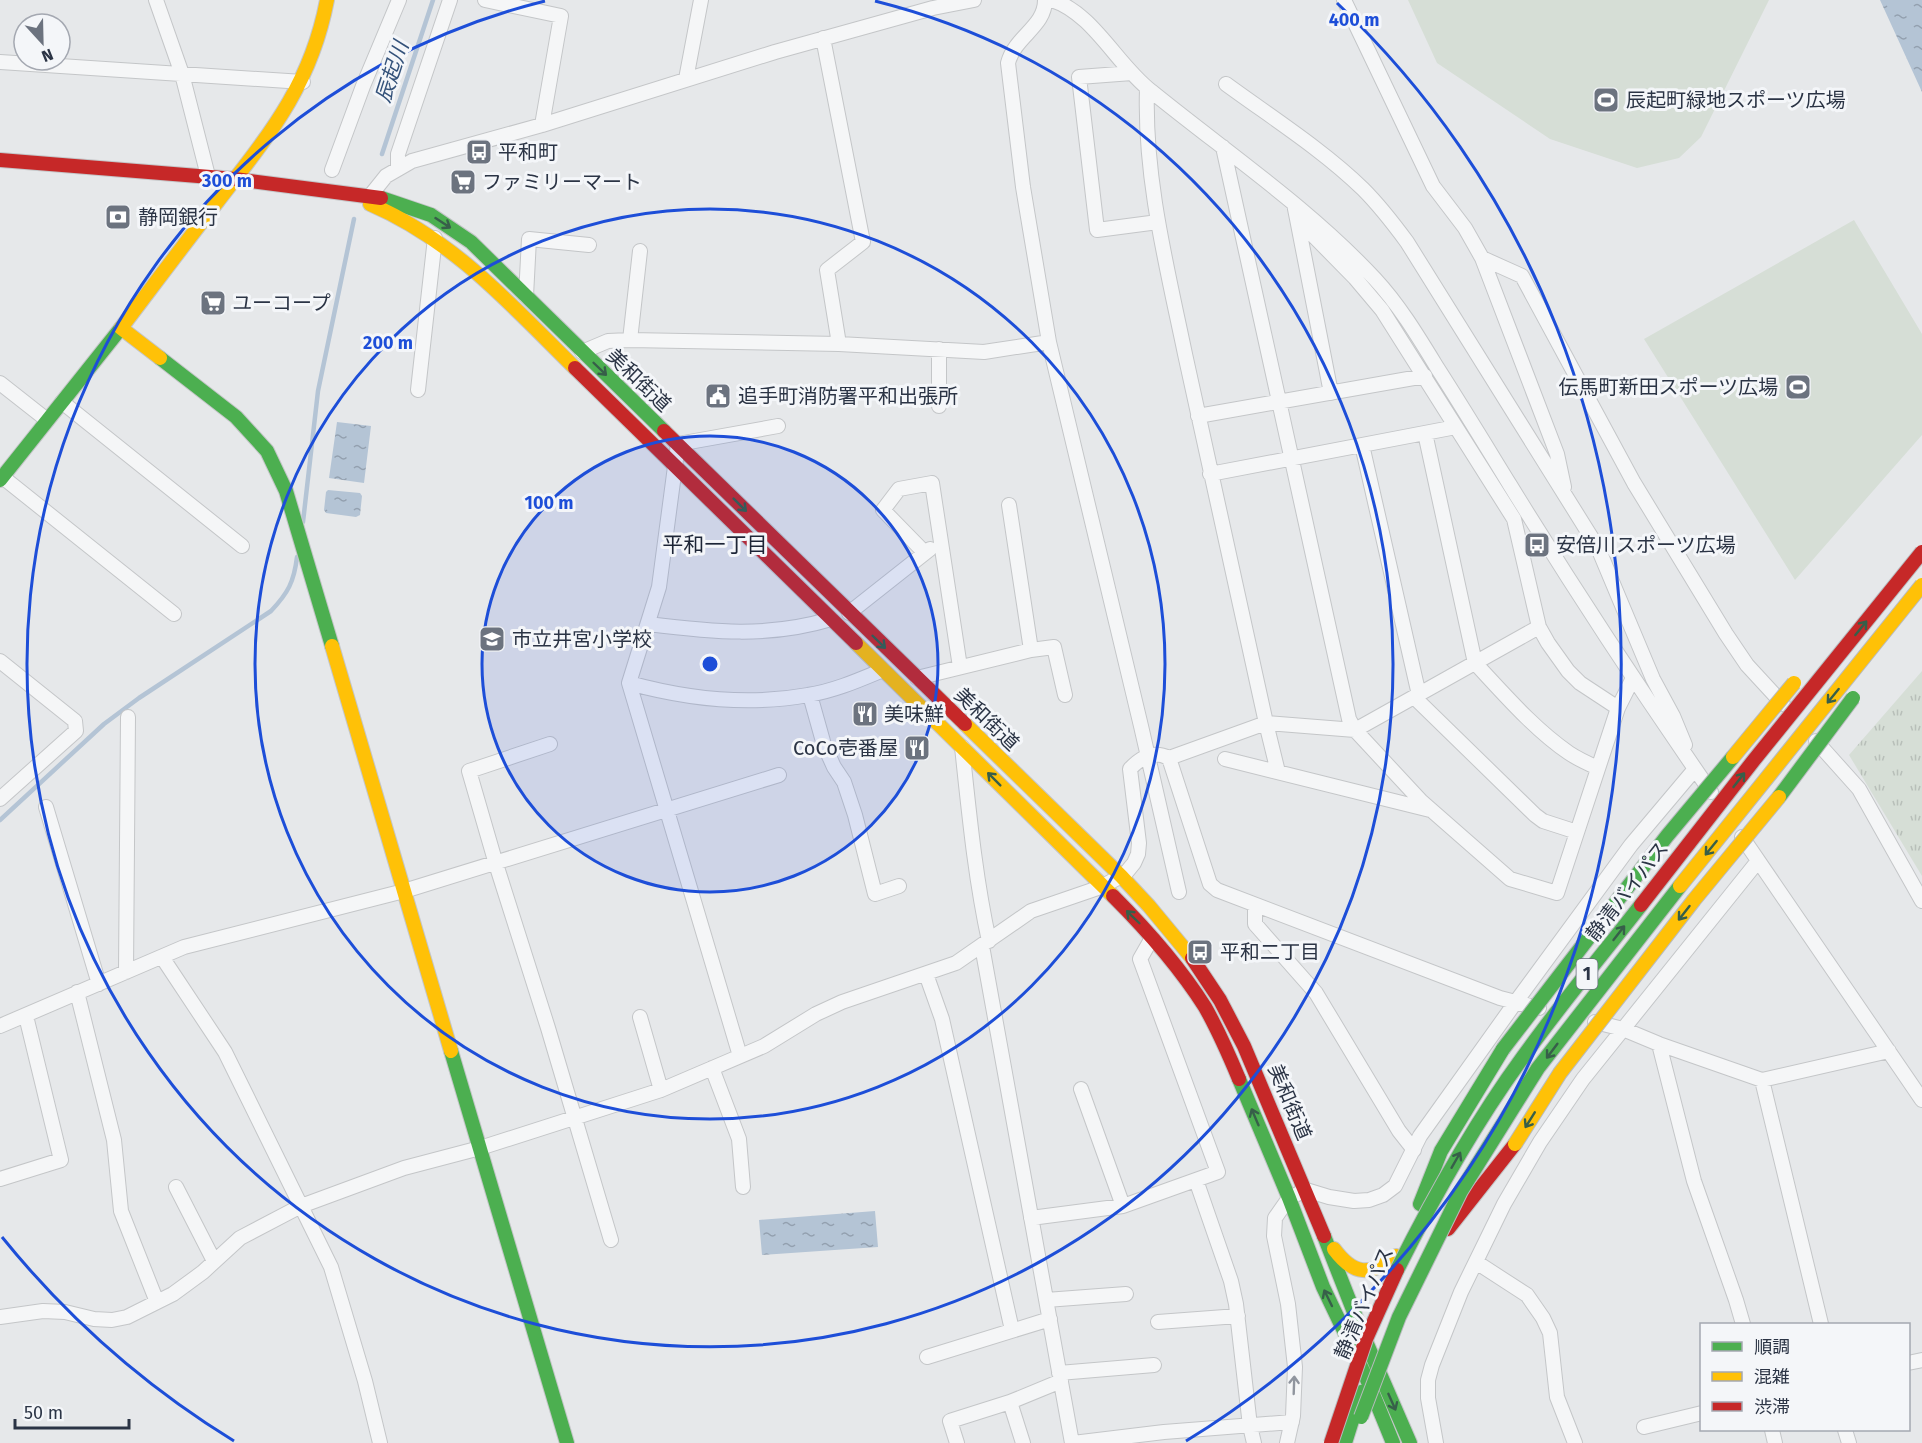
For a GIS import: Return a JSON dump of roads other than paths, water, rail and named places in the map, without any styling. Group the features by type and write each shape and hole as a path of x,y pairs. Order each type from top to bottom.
{"main road":[{"path":"1,477 121,328 260,147 303,82 317,50 330,1"},
{"name":"美和街道","path":"0,160 208,176 390,199 431,215 471,242 1120,876 1149,906 1197,964 1220,1000 1244,1046 1410,1443"},
{"name":"美和街道","path":"339,192 384,210 435,238 473,268 1139,922 1168,956 1205,1008 1228,1054 1289,1197 1323,1287 1366,1377 1393,1443"},
{"path":"121,328 236,417 267,451 286,491 567,1443"},
{"path":"1862,604 1922,540"},
{"name":"静清バイパス","path":"1331,1443 1380,1306 1425,1214 1494,1096 1747,770 1922,552"},
{"name":"静清バイパス","path":"1353,1443 1399,1317 1429,1254 1461,1191 1539,1068 1645,929 1922,585"},
{"path":"1885,654 1922,599"},
{"path":"1322,1443 1361,1330 1430,1183 1441,1151 1503,1049 1667,836 1801,676"},
{"path":"1345,1443 1366,1377 1393,1311 1419,1261 1466,1207 1515,1144 1560,1073 1694,900 1766,818 1858,692"},
{"path":"1326,1241 1350,1267 1375,1269 1396,1256"}],"street":[{"path":"156,0 182,74 208,176"},
{"path":"332,170 363,86 399,0"},
{"path":"398,168 398,154 450,0"},
{"path":"485,0 561,16 542,125"},
{"path":"686,79 701,0"},
{"path":"370,196 386,176 412,161 542,125 823,38 970,0"},
{"path":"1045,0 1045,10 1041,18 1011,51 1008,63 1023,187 1049,342 1179,892"},
{"path":"1344,0 1433,186 1465,228 1482,258 1557,454 1566,498"},
{"path":"1058,1 1077,13 1147,89 1293,204 1347,251 1377,281 1413,329 1538,531 1633,678 1922,1100"},
{"path":"823,38 863,242 827,270 839,344"},
{"path":"0,63 303,82"},
{"path":"1132,72 1080,77 1097,230 1158,222"},
{"path":"1226,84 1362,188 1384,211 1424,267 1598,548 1653,679 1680,731 1693,766"},
{"path":"1147,89 1146,111 1158,222 1210,474 1278,772"},
{"path":"1223,147 1349,718 1355,730 1433,811 1510,879 1557,893 1618,708 1633,678"},
{"path":"1293,204 1331,393"},
{"path":"1297,219 1374,300 1425,376 1514,519 1539,627 1568,671 1580,683 1618,708"},
{"path":"417,390 435,238"},
{"path":"526,296 529,239 589,245"},
{"path":"630,340 640,251"},
{"path":"1482,258 1522,276 1634,483 1726,634 1747,665 1859,789 1922,901"},
{"path":"582,352 608,340 839,344 984,352 1049,342"},
{"path":"939,349 939,406"},
{"path":"1198,416 1425,376"},
{"path":"0,383 47,420"},
{"path":"62,402 242,546"},
{"path":"740,1056 629,683 659,587 678,444 778,426"},
{"path":"1210,474 1456,427"},
{"path":"1425,433 1475,663 1558,745 1571,755 1598,768"},
{"path":"1362,445 1417,696 1535,815 1543,821 1577,832"},
{"path":"1,477 174,614"},
{"path":"924,553 883,510 899,489 932,483 960,667"},
{"path":"1009,505 1031,650"},
{"path":"849,613 941,541"},
{"path":"648,624 739,633 783,629 831,619"},
{"path":"1169,758 1266,723 1355,730 1539,627"},
{"path":"916,678 1031,650 1054,647 1065,695"},
{"path":"0,661 75,721 76,731 0,799"},
{"path":"629,683 664,693 710,699 756,701 810,695 857,681 883,670"},
{"path":"810,695 824,746 844,782 875,894 899,886"},
{"path":"126,972 128,717"},
{"path":"550,744 469,771 610,1240"},
{"path":"962,747 985,943 1031,1218 1073,1443 1165,1438 1292,1422"},
{"path":"0,1317 43,1311 65,1312 94,1319 112,1320 126,1317 157,1302 203,1272 240,1238 301,1206 404,1168 480,1148 661,1090 764,1046 842,1002 956,963 1031,911 1101,887 1125,874 1138,854 1130,769 1138,760 1148,755 1161,754 1169,758 1210,884 1217,890 1255,906 1515,1003 1623,1029 1762,1080 1889,1051"},
{"path":"1225,759 1433,811"},
{"path":"1287,1443 1292,1422 1295,1367 1293,1334 1274,1236 1275,1218 1289,1197 1306,1190 1354,1202 1376,1198 1395,1186 1420,1136 1631,845 1693,766"},
{"path":"0,1026 184,947 404,891 779,775"},
{"path":"46,807 99,984"},
{"path":"1436,1443 1428,1398 1428,1380 1432,1365 1461,1292 1504,1204 1540,1142 1583,1079 1758,861"},
{"path":"1255,906 1255,924 1316,993 1399,1131 1414,1150"},
{"path":"1031,1218 1123,1206 1218,1173 1140,958 1152,938"},
{"path":"162,957 216,1036 331,1267 365,1381 380,1443"},
{"path":"926,974 942,1019 1012,1330"},
{"path":"77,993 114,1140 121,1211 157,1302"},
{"path":"0,1179 61,1160 26,1016"},
{"path":"640,1017 661,1090"},
{"path":"1659,1044 1694,1181 1743,1323"},
{"path":"712,1068 739,1139 743,1187"},
{"path":"1762,1080 1821,1323"},
{"path":"1081,1089 1123,1206"},
{"path":"1196,1180 1231,1281 1238,1316 1250,1426 1254,1443"},
{"path":"176,1187 214,1261"},
{"path":"1476,1262 1527,1295 1543,1318 1550,1333 1557,1397 1575,1443"},
{"path":"1046,1300 1126,1294"},
{"path":"1158,1322 1238,1316"},
{"path":"927,1357 1050,1319"},
{"path":"957,1443 950,1421 1010,1402 1060,1377 1154,1365"},
{"path":"1010,1402 1023,1443"},
{"path":"1644,1426 1700,1413"}],"water":[{"path":"1880,0 1922,0 1922,92"},
{"path":"337,422 371,426 364,483 329,478"},
{"path":"328,490 360,493 362,496 360,515 356,517 326,513 324,510"},
{"path":"875,1211 878,1247 762,1255 759,1220"}],"waterway":[{"name":"辰起川","path":"382,154 433,0"},
{"path":"303,522 318,391 354,219"},
{"path":"0,820 104,724 139,698 271,611 289,587 297,557"}],"place":[{"name":"辰起町緑地スポーツ広場","path":"1606,100"},
{"name":"平和町","path":"479,152"},
{"name":"ファミリーマート","path":"463,182"},
{"name":"静岡銀行","path":"118,217"},
{"name":"ユーコープ","path":"213,303"},
{"name":"伝馬町新田スポーツ広場","path":"1798,387"},
{"name":"追手町消防署平和出張所","path":"718,396"},
{"name":"安倍川スポーツ広場","path":"1537,545"},
{"name":"市立井宮小学校","path":"492,639"},
{"name":"美味鮮","path":"865,714"},
{"name":"CoCo壱番屋","path":"917,748"},
{"name":"平和二丁目","path":"1200,952"}],"district":[{"name":"平和一丁目","path":"715,545"}]}
